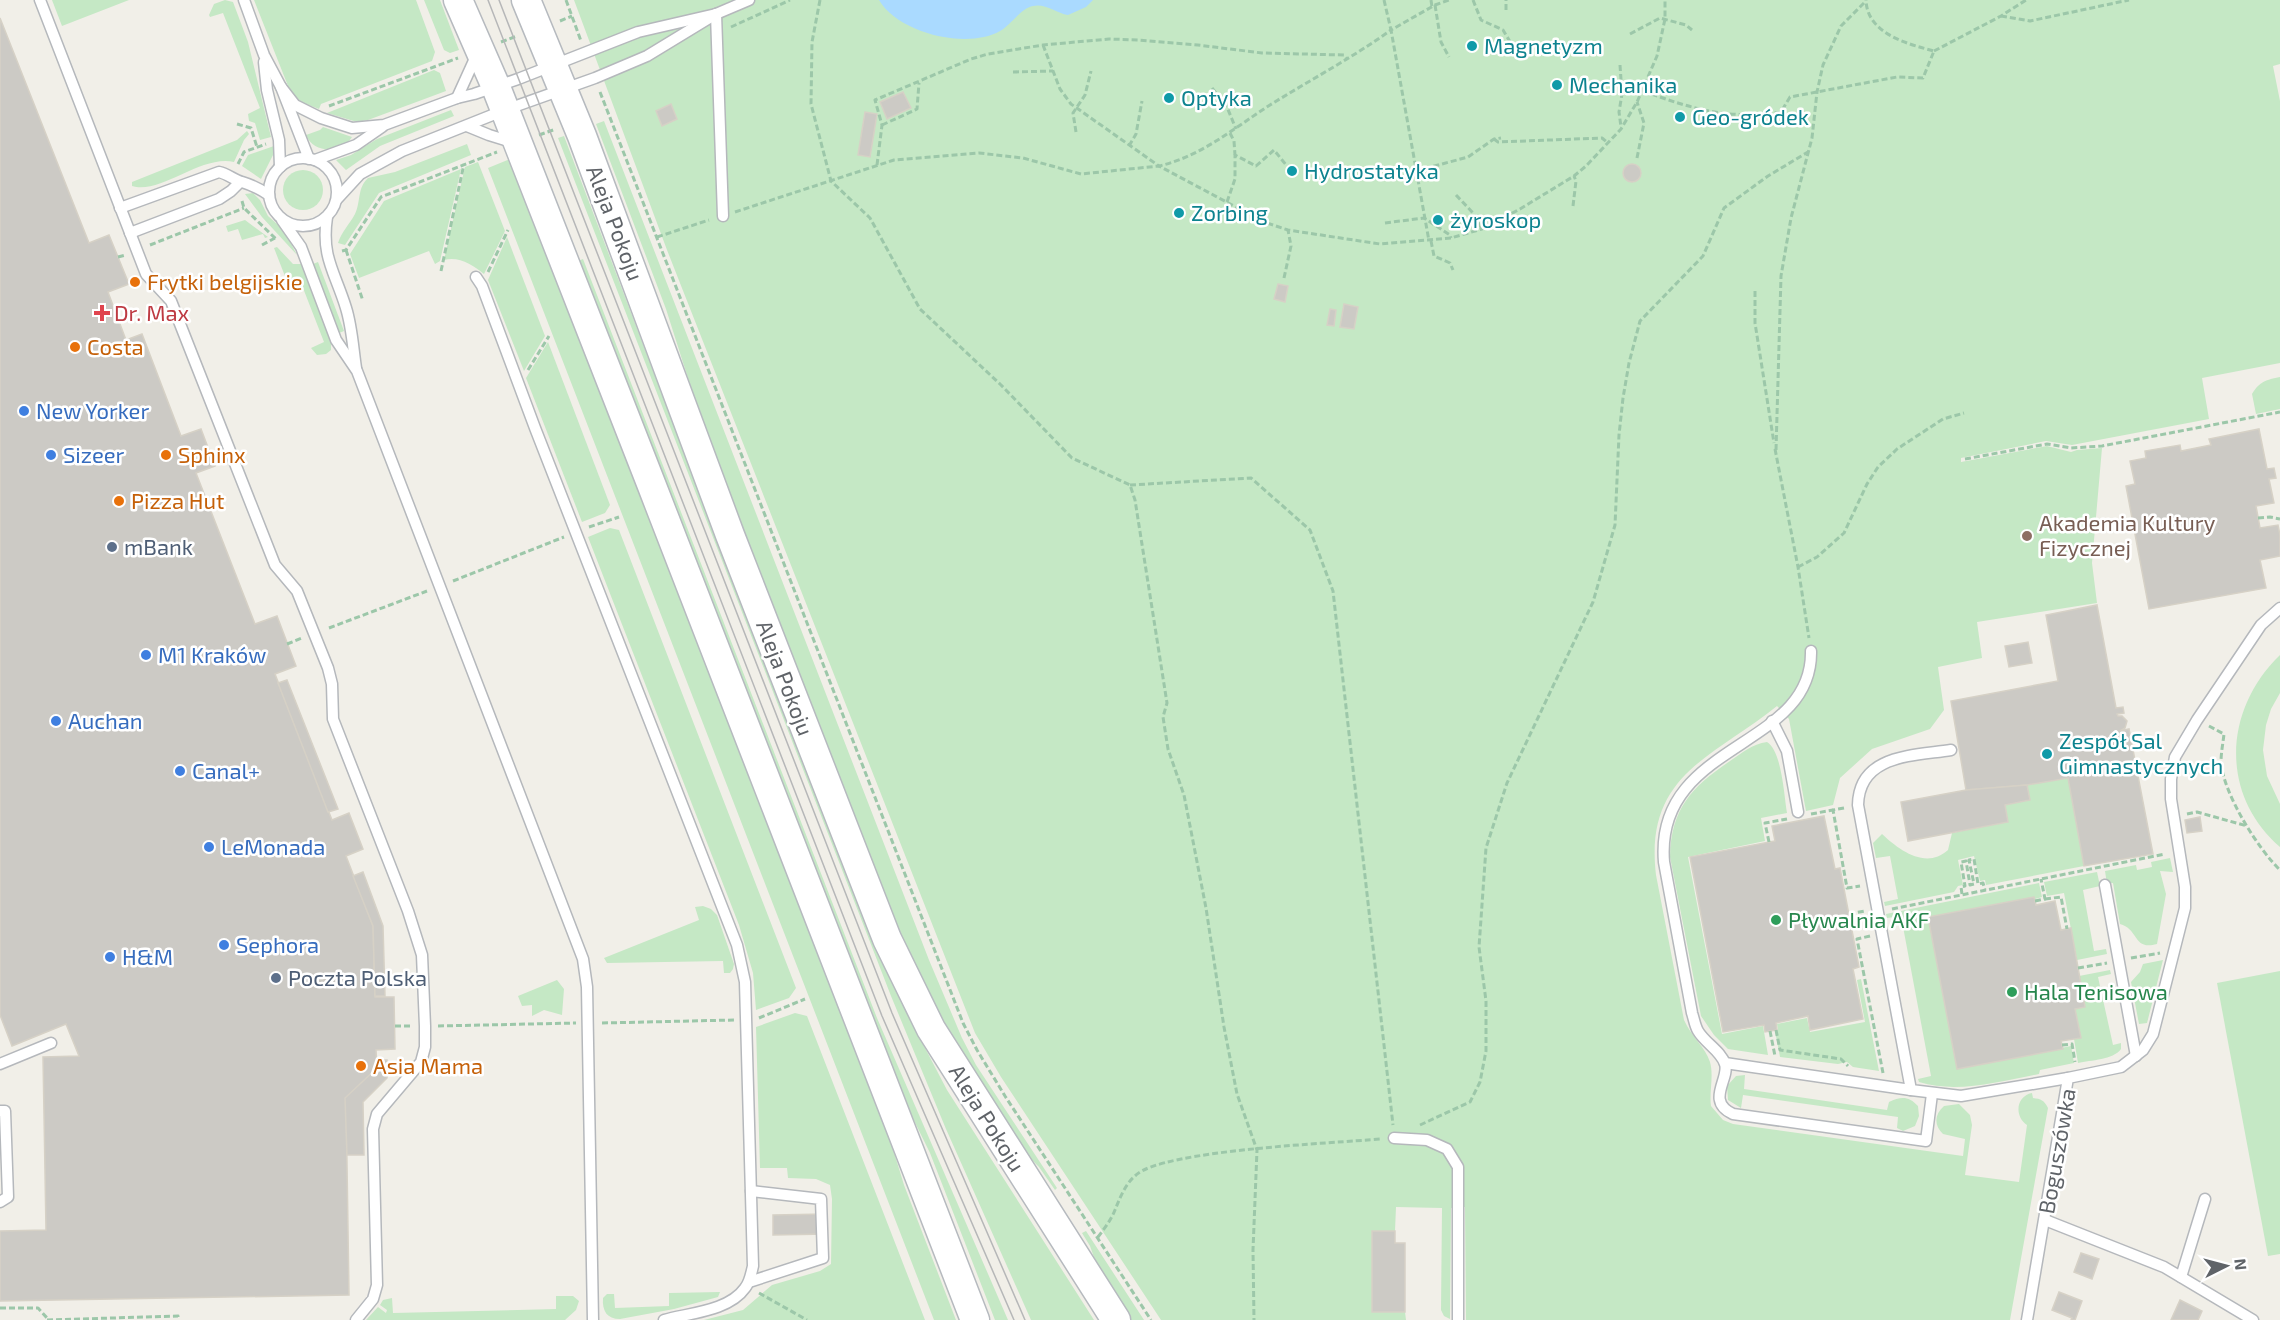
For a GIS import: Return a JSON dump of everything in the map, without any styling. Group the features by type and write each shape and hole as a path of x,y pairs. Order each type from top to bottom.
{"main road":[{"path":"458,0 501,98 975,1320"},
{"name":"Aleja Pokoju","path":"526,0 558,77 735,546 895,958 931,1029 1116,1320"}],"lane":[{"path":"40,0 146,274 171,301 275,565 297,591 319,644 332,684 333,719 408,911 422,955 425,1047 421,1062 377,1114 373,1129 377,1285 374,1299 356,1320"},
{"path":"244,0 264,55 281,87 312,159 325,166 333,175 337,187 337,198 333,210 318,223 297,226 282,220"},
{"path":"337,198 354,179 376,164 402,151 467,126 501,98 558,77 595,78 647,56 716,14 749,0"},
{"path":"281,87 295,105 321,118 352,128 384,125 457,98 501,98 558,77 638,32 716,14"},
{"path":"716,14 723,216"},
{"path":"457,98 479,50"},
{"path":"264,55 267,90 279,140 280,167"},
{"path":"357,371 336,340 301,247 274,210 269,195 272,179 280,167 293,159 312,159 356,145 384,125"},
{"path":"467,126 484,134 518,144"},
{"path":"120,208 219,172 228,174 269,195"},
{"path":"130,233 219,199 240,182"},
{"path":"327,217 324,238 326,255 346,308 357,371 584,958 587,987 593,1320"},
{"path":"479,282 737,945 746,982 753,1266 749,1282 732,1300 664,1320"},
{"name":"Boguszówka","path":"2027,1320 2068,1078 2113,1069 2136,1056 2149,1042 2156,1026 2183,919 2185,887 2170,789 2173,766 2180,747 2261,625 2280,608"},
{"path":"1811,651 1806,685 1794,702 1772,721 1698,774 1688,783 1671,811 1664,833 1664,862 1692,1013 1698,1031 1725,1063 1726,1070 1719,1088 1720,1098 1727,1111 1740,1116 1926,1141 1932,1094"},
{"path":"1772,721 1787,751 1793,815"},
{"path":"1911,1090 1872,911 1858,794 1862,784 1875,769 1884,763 1895,759 1951,750"},
{"path":"2105,885 2136,1056"},
{"path":"0,1064 51,1043"},
{"path":"1725,1063 1932,1094 1974,1095 2068,1078"},
{"path":"0,1111 5,1112 8,1197 0,1202"},
{"path":"1394,1138 1427,1140 1447,1149 1458,1167 1458,1320"},
{"path":"749,1282 822,1258 821,1199 751,1191"},
{"path":"2181,1277 2205,1199"},
{"path":"2044,1220 2164,1267 2253,1320"}],"path":[{"path":"566,0 579,37"},
{"path":"718,56 728,48 728,28 790,0"},
{"path":"820,0 812,42 811,104 831,181 870,218 920,309 1001,385 1072,458 1130,485 1251,478 1310,530 1333,591 1394,1138"},
{"path":"1384,0 1424,218 1434,256 1450,263 1453,270"},
{"path":"1431,0 1441,42 1449,57"},
{"path":"657,237 894,160 979,153 1023,158 1081,174 1178,162 1210,146 1270,105 1391,30 1433,6 1449,0"},
{"path":"1473,0 1482,20 1503,30 1515,50"},
{"path":"1506,0 1506,10"},
{"path":"1043,45 1059,89 1075,107 1159,166 1264,222 1288,230 1380,244 1430,241 1482,229 1520,209 1574,176 1586,166 1621,129 1637,102 1658,56 1665,19 1665,0"},
{"path":"1642,91 1692,108 1732,115 1781,112 1790,97 1897,77 1923,78 1934,51 2001,16 2026,0"},
{"path":"2001,16 2030,21 2129,0"},
{"path":"1865,1 1866,9 1877,25 1889,35 1902,42 1934,51"},
{"path":"1776,450 1781,276 1791,218 1808,152 1823,65 1841,26 1865,1"},
{"path":"1630,34 1660,18 1686,25 1692,30"},
{"path":"324,108 521,35"},
{"path":"877,165 882,125 875,100 988,54 1043,45 1109,39 1198,45 1262,53 1344,55 1347,59"},
{"path":"1620,65 1621,129"},
{"path":"1013,72 1053,71"},
{"path":"1076,132 1073,113 1085,95 1091,71"},
{"path":"882,125 917,109 919,82"},
{"path":"599,87 963,1023 976,1050 1005,1096 1151,1320"},
{"path":"1212,88 1227,107 1236,129"},
{"path":"1129,146 1136,134 1142,101"},
{"path":"1637,102 1644,123 1637,158"},
{"path":"600,113 607,110"},
{"path":"237,124 251,128 257,147"},
{"path":"337,252 346,250 381,197 560,128"},
{"path":"1227,202 1235,179 1234,141 1230,133"},
{"path":"1416,171 1468,157 1494,139 1501,138"},
{"path":"1494,139 1498,142 1602,138 1608,143"},
{"path":"238,164 244,152 273,141"},
{"path":"1235,156 1256,166 1274,150 1287,166"},
{"path":"1098,1238 1110,1219 1119,1197 1133,1177 1143,1169 1207,1154 1394,1138 1470,1102 1480,1082 1486,1051 1486,1001 1479,947 1486,848 1507,783 1593,602 1603,572 1615,525 1623,398 1640,321 1703,256 1724,208 1768,176 1808,152"},
{"path":"441,271 464,164"},
{"path":"1573,207 1574,176"},
{"path":"241,195 243,208 282,246"},
{"path":"1456,195 1474,214 1482,229"},
{"path":"144,248 243,208"},
{"path":"1384,223 1424,218 1450,235 1451,238"},
{"path":"479,282 507,230"},
{"path":"1284,278 1291,246 1288,230"},
{"path":"262,245 275,238"},
{"path":"346,250 363,301"},
{"path":"1755,291 1755,323 1811,651"},
{"path":"519,384 549,336"},
{"path":"1798,567 1817,557 1844,533 1867,484 1878,467 1897,449 1943,419 1964,413"},
{"path":"1965,459 2047,444 2071,448 2102,446 2280,413"},
{"path":"1130,485 1136,500 1167,703 1163,717 1168,749 1184,795 1206,908 1224,1027 1237,1094 1257,1150 1253,1250 1254,1320"},
{"path":"585,529 619,517"},
{"path":"2258,518 2280,519"},
{"path":"449,583 569,535"},
{"path":"329,628 432,589"},
{"path":"287,644 304,638"},
{"path":"2197,720 2224,734 2221,761 2228,793 2264,854 2280,870"},
{"path":"1818,813 1858,805"},
{"path":"1833,810 1847,888 1861,885 1863,894"},
{"path":"2173,816 2197,812 2249,826"},
{"path":"1769,842 1765,823 1793,815"},
{"path":"1849,914 1962,895 2179,851"},
{"path":"1962,895 1961,887 1965,886 1961,862 1965,861 1970,885 1974,884 1969,860 1974,860 1978,884 1983,883 1985,890"},
{"path":"2041,879 2045,899"},
{"path":"2035,901 2061,897 2067,929"},
{"path":"1865,902 1872,911"},
{"path":"1868,919 1872,911"},
{"path":"1870,928 1871,936 1857,939 1884,1074 1874,1073"},
{"path":"756,1019 805,999"},
{"path":"596,1023 738,1020"},
{"path":"433,1026 578,1023"},
{"path":"395,1026 417,1026"},
{"path":"1776,1030 1780,1050 1841,1059 1852,1069"},
{"path":"1766,1058 1776,1059 1770,1031"},
{"path":"2062,1045 2072,1044 2076,1066"},
{"path":"1841,1067 1848,1066"},
{"path":"749,1282 759,1293 807,1320"},
{"path":"0,1308 38,1308 48,1319 178,1316 178,1320"}],"green space":[{"path":"52,0 129,0 62,26"},
{"path":"225,0 233,2 248,42 271,137 260,140 255,123 249,121 248,114 260,108 223,13 210,17 209,15 214,4"},
{"path":"254,0 416,0 435,52 432,61 321,104 319,109 301,102 290,91"},
{"path":"424,0 440,0 459,50 450,53 444,50"},
{"path":"574,0 2280,0 2280,64 2273,66 2280,101 2280,363 2202,378 2209,419 2072,445 2046,441 1961,458 1961,462 2047,446 2071,452 2102,448 2092,563 2097,603 1977,622 1982,658 1938,667 1944,710 1930,729 1872,749 1840,778 1833,805 1806,811 1789,719 1777,706 1688,772 1672,791 1661,813 1655,841 1656,875 1684,1020 1710,1062 1711,1106 1723,1120 1733,1124 1963,1156 1965,1139 1943,1134 1936,1120 1944,1106 1959,1104 1970,1115 1972,1125 1965,1175 2019,1182 2027,1125 2020,1117 2020,1102 2032,1093 2033,1098 2045,1103 2048,1108 2010,1320 1466,1320 1465,1207 1451,1208 1450,1319 1444,1316 1441,1310 1442,1208 1396,1207 1395,1231 1372,1231 1372,1312 1405,1312 1406,1320 1161,1320 1001,1077 975,1033 667,250"},
{"path":"434,70 440,73 446,91 368,120 357,122 327,113"},
{"path":"451,110 454,116 380,146 346,170 336,160 351,155 377,139"},
{"path":"604,121 929,960 976,1065 1057,1188 1055,1190 1039,1167 1023,1151 914,975 812,720 693,394 666,309 596,124"},
{"path":"323,127 352,137 347,143 335,149 328,150 315,146 306,135"},
{"path":"247,131 249,134 234,162 222,161 208,164 155,185 132,186 132,182 237,140"},
{"path":"564,136 685,455 726,552 913,1025 947,1090 1094,1320 1031,1320 946,1129 891,996 558,138"},
{"path":"467,144 471,155 379,193 345,245 338,243 355,214 362,186 368,178 395,172"},
{"path":"274,146 273,155 261,179 242,166 248,155"},
{"path":"510,159 882,1113 904,1185 956,1320 934,1320 488,168"},
{"path":"478,162 505,231 484,274 460,260 444,260 465,167"},
{"path":"461,169 440,261 435,264 429,251 359,278 350,254 384,201"},
{"path":"303,170 317,176 323,190 317,204 303,210 289,204 283,190 289,176"},
{"path":"253,193 260,200 268,216 284,230 297,255 262,217 245,194"},
{"path":"245,220 268,237 265,238 263,234 242,240 238,229 228,232 226,226"},
{"path":"507,237 545,336 524,371 488,280"},
{"path":"277,247 293,264 301,264 331,342 331,350 326,354 317,355 311,348 324,342 303,288 290,289 274,248"},
{"path":"583,259 877,1018 1008,1320 995,1320 930,1153 893,1078 575,262"},
{"path":"318,262 344,331 339,333 313,264"},
{"path":"548,342 610,505 605,513 582,522 526,378"},
{"path":"2280,377 2280,409 2256,414 2252,394 2264,382"},
{"path":"610,528 619,530 796,988 789,998 756,1010 753,973 739,925 588,537"},
{"path":"2280,655 2280,693 2271,709 2266,725 2263,750 2267,776 2280,804 2280,847 2260,826 2246,802 2238,777 2236,751 2239,726 2248,700 2261,677"},
{"path":"1767,742 1776,754 1779,764 1787,813 1761,818 1765,841 1688,857 1722,1034 1763,1026 1768,1055 1728,1049 1714,1035 1701,1016 1670,857 1674,825 1686,800 1705,780 1743,752"},
{"path":"2068,778 2084,866 1986,885 1985,880 1980,881 1974,856 1958,860 1963,885 1958,886 1954,892 1885,906 1884,902 1898,899 1890,856 1876,858 1873,843 1882,834 1913,856 1931,858 1940,856 1948,850 1952,833 2008,822 2005,805 2030,800 2027,785"},
{"path":"2170,858 2173,872 2160,871 2166,894 2157,944 2144,945 2130,930 2120,924 2113,883 2107,884 2105,871 2136,865 2137,870 2152,867 2151,862"},
{"path":"2097,872 2100,886 2083,890 2094,951 2106,949 2107,954 2077,960 2064,893 2047,896 2044,882"},
{"path":"2039,883 2042,897 1928,917 1957,1069 2071,1046 2074,1063 2040,1070 2039,1074 1964,1087 1919,1082 1918,1079 1931,1076 1901,916 1887,918 1886,914"},
{"path":"703,906 711,909 717,915 734,964 730,973 724,973 723,961 607,963 604,958 699,920 695,907"},
{"path":"2163,960 2147,1023 2139,1024 2131,982 2140,972 2143,964"},
{"path":"2110,970 2111,974 2098,977 2113,1045 2121,1043 2121,1049 2107,1057 2078,1063 2074,1039 2081,1037 2075,1009 2085,1007 2079,976"},
{"path":"2280,971 2280,1254 2268,1256 2217,983"},
{"path":"1861,979 1879,1071 1853,1067 1847,1062 1838,1064 1780,1057 1775,1031 1778,1030 1777,1024 1807,1018 1810,1032 1865,1022 1857,980"},
{"path":"557,980 564,989 562,1015 544,1010 532,1016 532,1005 522,1006 518,996"},
{"path":"795,1013 807,1016 925,1320 704,1320 743,1310 772,1285 820,1271 831,1264 832,1199 830,1185 816,1179 788,1178 787,1168 760,1168 756,1027"},
{"path":"1745,1075 1744,1089 1887,1110 1889,1102 1901,1098 1908,1099 1918,1106 1919,1116 1915,1126 1903,1131 1897,1128 1898,1117 1743,1095 1741,1108 1728,1100 1727,1086 1736,1076"},
{"path":"1086,1231 1144,1320 1129,1320 1100,1274 1090,1246 1082,1233"},
{"path":"720,1292 718,1297 674,1309 620,1319 609,1316 603,1303 603,1298 607,1294 614,1294 615,1308 669,1306 669,1293"},
{"path":"556,1296 573,1296 579,1301 576,1310 565,1320 366,1320 378,1307 386,1313 387,1310 380,1305 383,1300 392,1298 393,1313 556,1309"}],"water":[{"path":"879,0 1093,0 1086,7 1068,15 1042,6 1029,7 1000,31 970,39 934,35 917,29 888,12"}],"building":[{"name":"M1 Kraków","path":"0,18 89,243 109,235 129,284 108,292 126,340 142,334 181,436 201,429 215,466 196,473 255,624 277,616 296,666 275,674 332,820 349,813 363,849 346,856 373,926 375,997 394,997 395,1049 376,1050 377,1068 346,1098 349,1295 0,1301 0,1231 46,1230 43,1057 79,1056 66,1024 12,1046 0,1015"},
{"path":"903,92 911,108 887,119 880,102"},
{"path":"671,104 677,119 662,126 656,111"},
{"path":"865,112 877,114 870,157 858,155"},
{"path":"1632,164 1638,167 1641,173 1638,179 1632,182 1626,179 1623,173 1626,167"},
{"path":"1278,284 1288,286 1285,302 1274,299"},
{"path":"1344,304 1358,307 1354,329 1340,327"},
{"path":"1330,309 1336,310 1334,326 1327,325"},
{"path":"2259,429 2267,469 2274,468 2276,478 2269,479 2274,503 2256,506 2260,528 2278,525 2280,535 2280,556 2260,560 2266,588 2149,609 2126,486 2135,484 2130,461 2146,458 2145,451 2180,445 2181,451 2211,445 2209,439"},
{"name":"Zespół Sal Gimnastycznych","path":"2097,605 2116,708 2123,707 2124,713 2117,714 2127,721 2125,728 2120,731 2129,729 2153,854 2084,866 2068,778 2027,785 1966,790 1951,701 2058,681 2046,615"},
{"path":"2028,642 2032,663 2009,667 2005,646"},
{"path":"287,680 338,809 328,812 278,683"},
{"path":"2027,785 2030,800 2005,805 2008,822 1908,841 1901,802 1966,790"},
{"name":"Pływalnia AKF","path":"1824,816 1835,869 1840,868 1859,967 1853,969 1863,1019 1810,1030 1808,1016 1776,1023 1777,1030 1765,1032 1764,1025 1723,1032 1690,857 1775,841 1772,826"},
{"path":"2200,817 2202,831 2187,833 2185,820"},
{"path":"363,872 383,926 385,996 375,996 373,926 353,876"},
{"name":"Hala Tenisowa","path":"2034,897 2036,905 2055,901 2061,930 2071,928 2085,1007 2075,1009 2081,1038 2061,1041 2063,1049 1957,1069 1928,917"},
{"path":"376,1060 387,1060 387,1078 363,1102 364,1155 347,1155 345,1098 377,1068"},
{"path":"826,1214 827,1234 773,1235 773,1215"},
{"path":"1372,1231 1395,1231 1395,1243 1405,1243 1405,1312 1372,1312"},
{"path":"2081,1253 2099,1259 2092,1279 2074,1272"},
{"path":"2059,1292 2082,1301 2075,1320 2052,1310"},
{"path":"2180,1300 2202,1311 2198,1320 2171,1320"}],"tram line":[{"path":"488,0 882,1016 1014,1320"},
{"path":"499,0 892,1013 1025,1320"}],"place":[{"name":"Magnetyzm","path":"1472,46"},
{"name":"Mechanika","path":"1557,85"},
{"name":"Optyka","path":"1169,98"},
{"name":"Geo-gródek","path":"1680,117"},
{"name":"Hydrostatyka","path":"1292,171"},
{"name":"Zorbing","path":"1179,213"},
{"name":"żyroskop","path":"1438,220"},
{"name":"Frytki belgijskie","path":"135,282"},
{"name":"Dr. Max","path":"102,313"},
{"name":"Costa","path":"75,347"},
{"name":"New Yorker","path":"24,411"},
{"name":"Sizeer","path":"51,455"},
{"name":"Sphinx","path":"166,455"},
{"name":"Pizza Hut","path":"119,501"},
{"name":"Akademia Kultury Fizycznej","path":"2027,536"},
{"name":"mBank","path":"112,547"},
{"name":"M1 Kraków","path":"146,655"},
{"name":"Auchan","path":"56,721"},
{"name":"Zespół Sal Gimnastycznych","path":"2047,754"},
{"name":"Canal+","path":"180,771"},
{"name":"LeMonada","path":"209,847"},
{"name":"Pływalnia AKF","path":"1776,920"},
{"name":"Sephora","path":"224,945"},
{"name":"H&M","path":"110,957"},
{"name":"Poczta Polska","path":"276,978"},
{"name":"Hala Tenisowa","path":"2012,992"},
{"name":"Asia Mama","path":"361,1066"}]}
